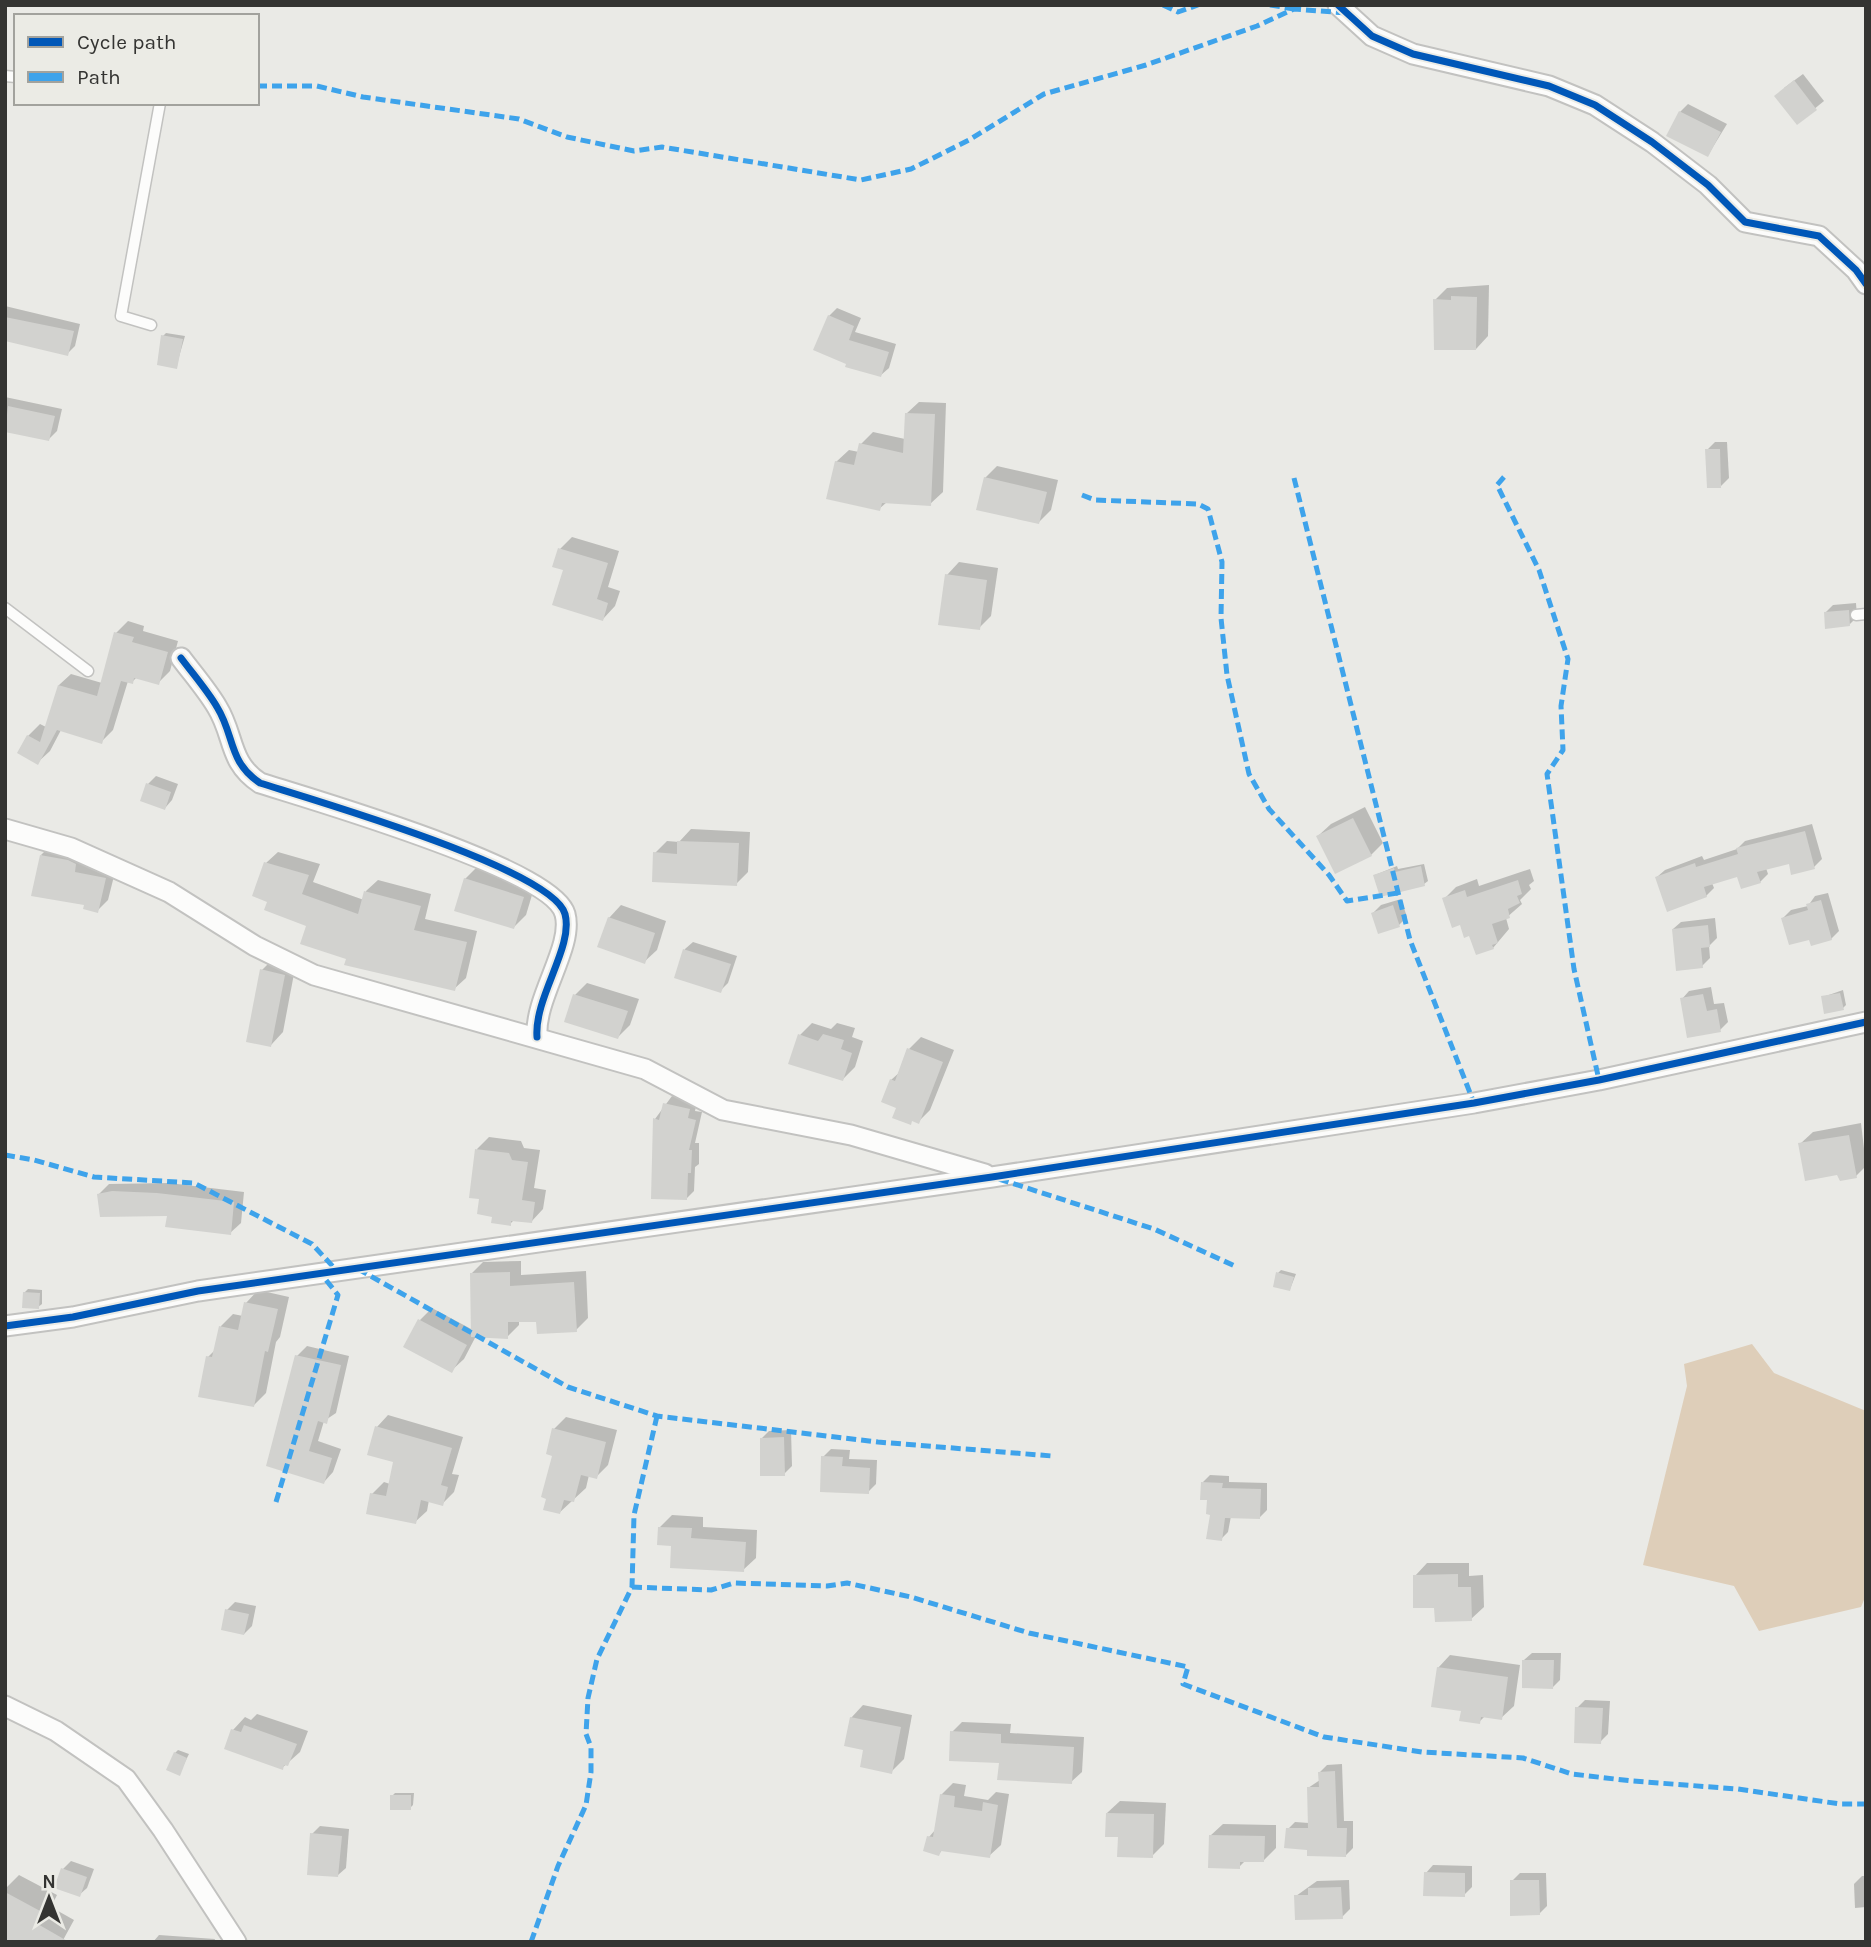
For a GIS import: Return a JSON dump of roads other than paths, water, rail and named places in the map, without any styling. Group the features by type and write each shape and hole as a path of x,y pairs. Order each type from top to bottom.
{"street":[{"path":"1338,5 1372,36 1413,54 1549,86 1595,105 1652,142 1708,185 1745,222 1819,236 1856,270 1866,285"},
{"path":"181,657 218,708 234,753 245,773 260,783 469,853 547,891 559,902 565,914 565,929 538,1009 537,1037"},
{"path":"5,829 71,848 169,892 255,946 314,975 645,1069 723,1110 851,1135 992,1177"},
{"path":"5,1326 73,1317 198,1291 992,1177 1474,1103 1599,1080 1866,1022"},
{"path":"5,1706 56,1731 126,1779 163,1830 236,1942"}],"lane":[{"path":"150,325 121,316 160,105"},
{"path":"5,608 88,671"}]}
